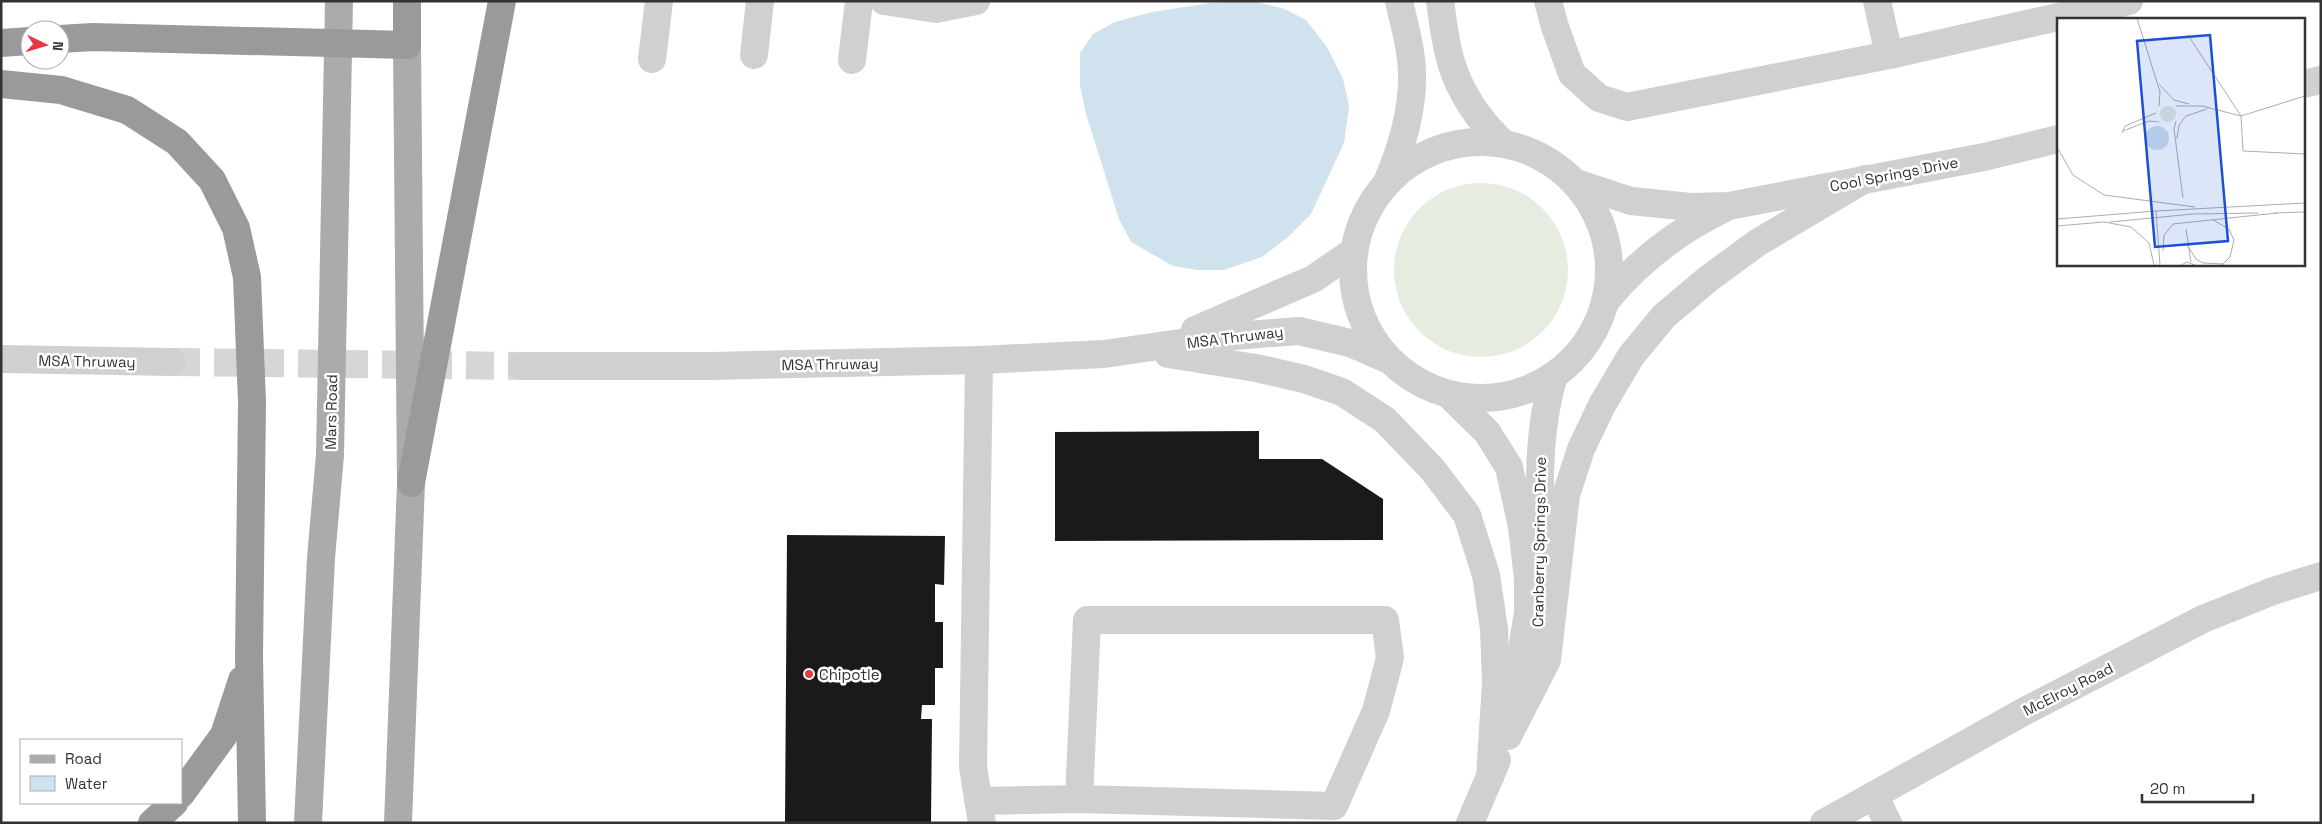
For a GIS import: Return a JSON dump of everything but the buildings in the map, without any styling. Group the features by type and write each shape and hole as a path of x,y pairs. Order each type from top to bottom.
{"highway":[{"path":"70,38 93,37 340,45 407,45 407,1"},
{"path":"412,483 502,1"},
{"path":"1,43 20,42"},
{"path":"1,84 61,90 127,110 176,142 212,180 236,228 246,277 252,402 249,657 252,823"},
{"path":"182,793 224,735 249,657"},
{"path":"152,823 173,804"}],"main road":[{"name":"Mars Road","path":"308,823 321,558 330,454 340,45 338,1"},
{"path":"398,823 412,483 407,45"}],"street":[{"path":"652,59 659,1"},
{"path":"754,55 760,1"},
{"path":"852,60 859,1"},
{"path":"884,1 936,9 976,1"},
{"path":"1388,181 1405,134 1411,88 1411,60 1399,1"},
{"path":"1440,1 1451,63 1468,98 1485,126 1503,143"},
{"path":"1548,1 1572,74 1599,98 1627,107 1888,54 2129,1"},
{"path":"1877,1 1888,54"},
{"path":"2304,84 2321,80"},
{"name":"Cool Springs Drive","path":"1576,183 1631,202 1691,207 1729,206 1984,157 2057,139"},
{"path":"1482,141 1503,143 1543,157 1576,183 1589,200 1605,239 1609,260 1605,302 1588,340 1575,357 1554,375 1522,392 1480,399 1448,394 1418,382 1389,360 1372,339 1362,320 1353,279 1354,251 1364,216 1374,197 1388,181 1415,160 1441,148 1482,141"},
{"path":"1508,736 1546,660 1551,634 1566,495 1581,449 1602,405 1631,356 1664,316 1708,278 1757,243 1865,179"},
{"name":"Cool Springs Drive","path":"1605,302 1628,274 1653,252 1679,233 1729,206"},
{"name":"MSA Thruway","path":"1137,351 1206,326 1280,295 1313,279 1354,251"},
{"name":"MSA Thruway","path":"522,366 710,366 979,360 1137,351 1221,337 1299,330 1350,343 1389,360"},
{"path":"1137,351 1189,356 1256,368 1304,379 1342,392 1385,420 1434,470 1467,515 1486,575 1494,630 1496,682 1490,777"},
{"name":"MSA Thruway","path":"1,359 172,362"},
{"path":"979,360 973,767 980,812 1078,799 1334,806 1376,711 1390,658 1385,620 1087,620 1078,799"},
{"name":"Cranberry Springs Drive","path":"1470,823 1508,736 1534,660 1538,627 1541,565 1539,460 1544,414 1554,375"},
{"name":"Cranberry Springs Drive","path":"1448,394 1487,432 1509,468 1522,527 1528,579 1528,613 1508,736"},
{"name":"McElroy Road","path":"1824,823 2024,711 2203,619 2273,591 2321,576"},
{"path":"1874,795 1888,823"}],"shaded area":[{"path":"1472,183 1490,183 1522,193 1548,215 1558,229 1564,245 1568,279 1558,311 1536,337 1522,347 1506,353 1490,357 1472,357 1440,347 1414,325 1404,311 1398,295 1394,279 1394,261 1404,229 1426,203 1440,193 1456,187"}],"water":[{"path":"1253,1 1285,9 1306,20 1327,47 1343,79 1349,106 1344,143 1311,214 1288,237 1262,257 1224,270 1197,270 1173,266 1131,242 1119,219 1086,114 1080,85 1080,53 1093,34 1115,22 1152,12 1210,3"}],"tunnel":[{"path":"172,362 522,366"}],"place":[{"name":"Chipotle","path":"809,674"}]}
